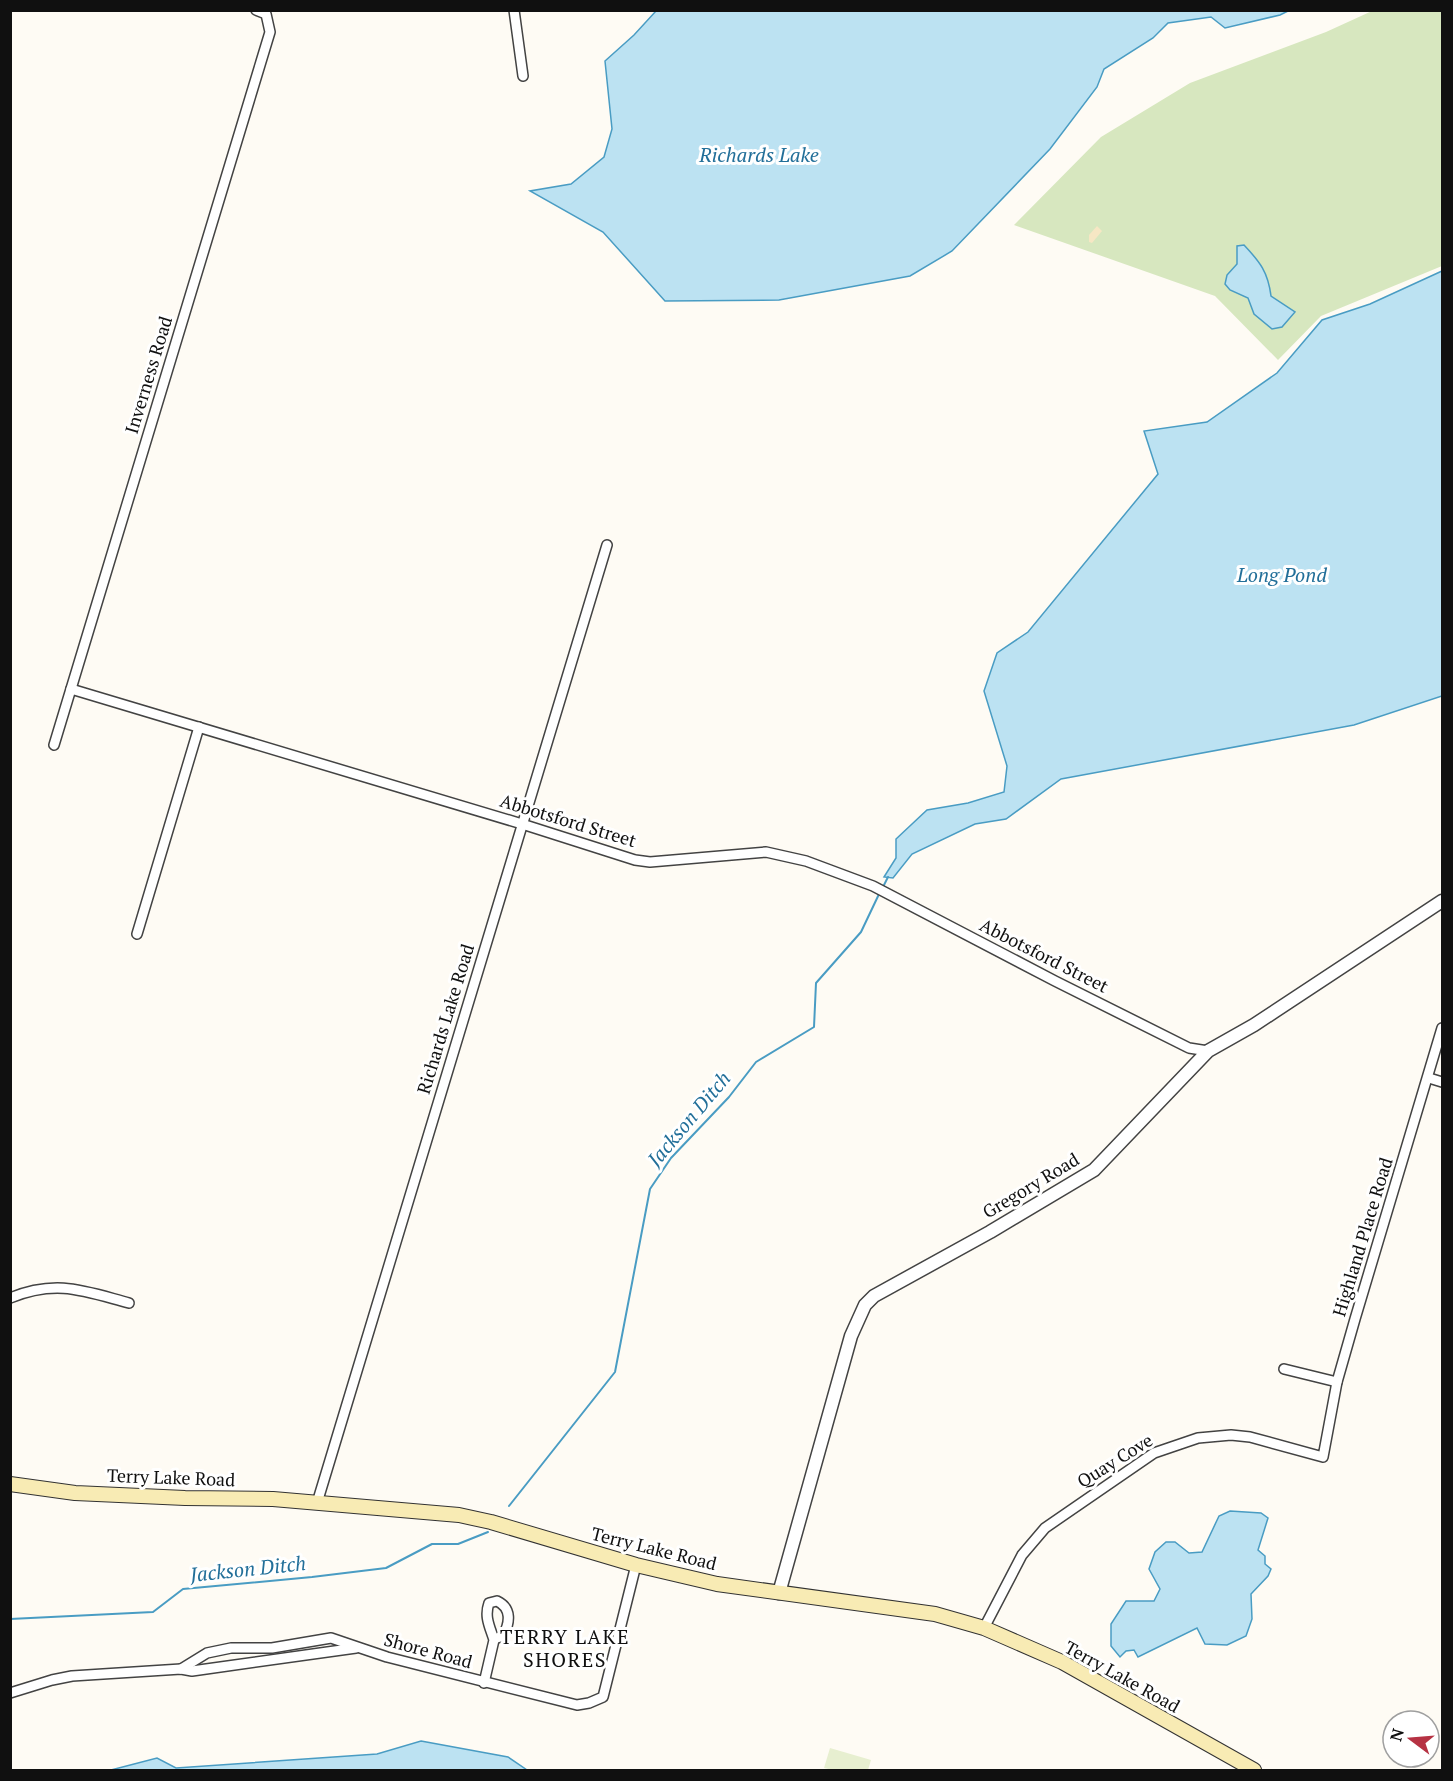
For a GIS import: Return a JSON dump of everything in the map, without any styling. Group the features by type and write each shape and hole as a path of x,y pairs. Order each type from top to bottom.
{"main road":[{"name":"Terry Lake Road","path":"10,1484 75,1493 273,1499 459,1515 491,1522 636,1565 717,1584 935,1614 984,1628 1062,1662 1254,1770"}],"street":[{"name":"Inverness Road","path":"54,745 270,32 266,14 256,10"},
{"path":"514,10 523,76"},
{"name":"Richards Lake Road","path":"317,1503 607,545"},
{"name":"Abbotsford Street","path":"71,689 635,860 650,862 766,852 806,861 873,886 1189,1048 1208,1051"},
{"path":"138,934 198,727"},
{"name":"Gregory Road","path":"779,1593 851,1336 865,1305 874,1296 990,1232 1094,1170 1208,1051 1254,1025 1443,902"},
{"name":"Highland Place Road","path":"1323,1457 1337,1382 1354,1319 1443,1028"},
{"path":"1429,1078 1443,1082"},
{"path":"10,1298 41,1288 57,1287 78,1289 129,1303"},
{"path":"1284,1369 1337,1382"},
{"name":"Quay Cove","path":"984,1628 1022,1554 1045,1528 1154,1453 1198,1438 1231,1435 1250,1437 1323,1457"},
{"name":"Shore Road","path":"181,1670 207,1653 231,1648 272,1648 331,1638 356,1648 484,1683 577,1705 598,1701 603,1697 636,1565"},
{"path":"484,1683 494,1640"},
{"name":"Shore Road","path":"10,1693 52,1680 72,1677 192,1671 356,1648"}],"green space":[{"path":"1372,11 1442,11 1442,266 1321,316 1278,360 1215,296 1014,225 1101,137 1190,83 1326,32"},
{"path":"830,1748 871,1760 868,1770 824,1768"}],"sand":[{"path":"1097,226 1102,231 1092,243 1089,242 1089,235"}],"water":[{"name":"Richards Lake","path":"656,11 1288,11 1225,28 1211,17 1168,23 1153,38 1104,69 1097,87 1050,149 952,251 910,276 779,300 665,301 603,232 530,191 571,184 604,157 612,129 605,61"},
{"path":"1244,245 1262,268 1268,280 1271,296 1295,312 1282,327 1272,329 1254,314 1248,298 1230,290 1225,284 1227,275 1237,264 1237,246"},
{"name":"Long Pond","path":"1442,271 1442,696 1354,725 1061,779 1006,819 975,824 912,854 893,878 884,877 896,858 896,839 927,810 968,803 1004,792 1007,766 984,691 997,653 1028,632 1158,474 1144,431 1207,422 1277,373 1322,320 1370,304"},
{"path":"1230,1511 1261,1513 1268,1518 1258,1550 1265,1556 1265,1564 1271,1569 1268,1576 1251,1594 1252,1619 1246,1636 1227,1645 1205,1644 1197,1628 1138,1657 1134,1650 1126,1651 1120,1657 1111,1646 1111,1624 1126,1601 1154,1601 1160,1589 1149,1569 1155,1552 1166,1542 1175,1542 1189,1553 1202,1552 1219,1516"},
{"path":"421,1741 508,1757 527,1770 111,1770 157,1758 176,1768 377,1754"}],"waterway":[{"name":"Jackson Ditch","path":"883,887 888,877"},
{"name":"Jackson Ditch","path":"509,1506 615,1372 650,1189 671,1158 729,1097 756,1062 814,1027 816,983 861,932 880,892"},
{"name":"Jackson Ditch","path":"10,1619 153,1612 183,1589 386,1568 432,1544 458,1544 488,1532"}],"district":[{"name":"TERRY LAKE SHORES","path":"565,1648"}]}
